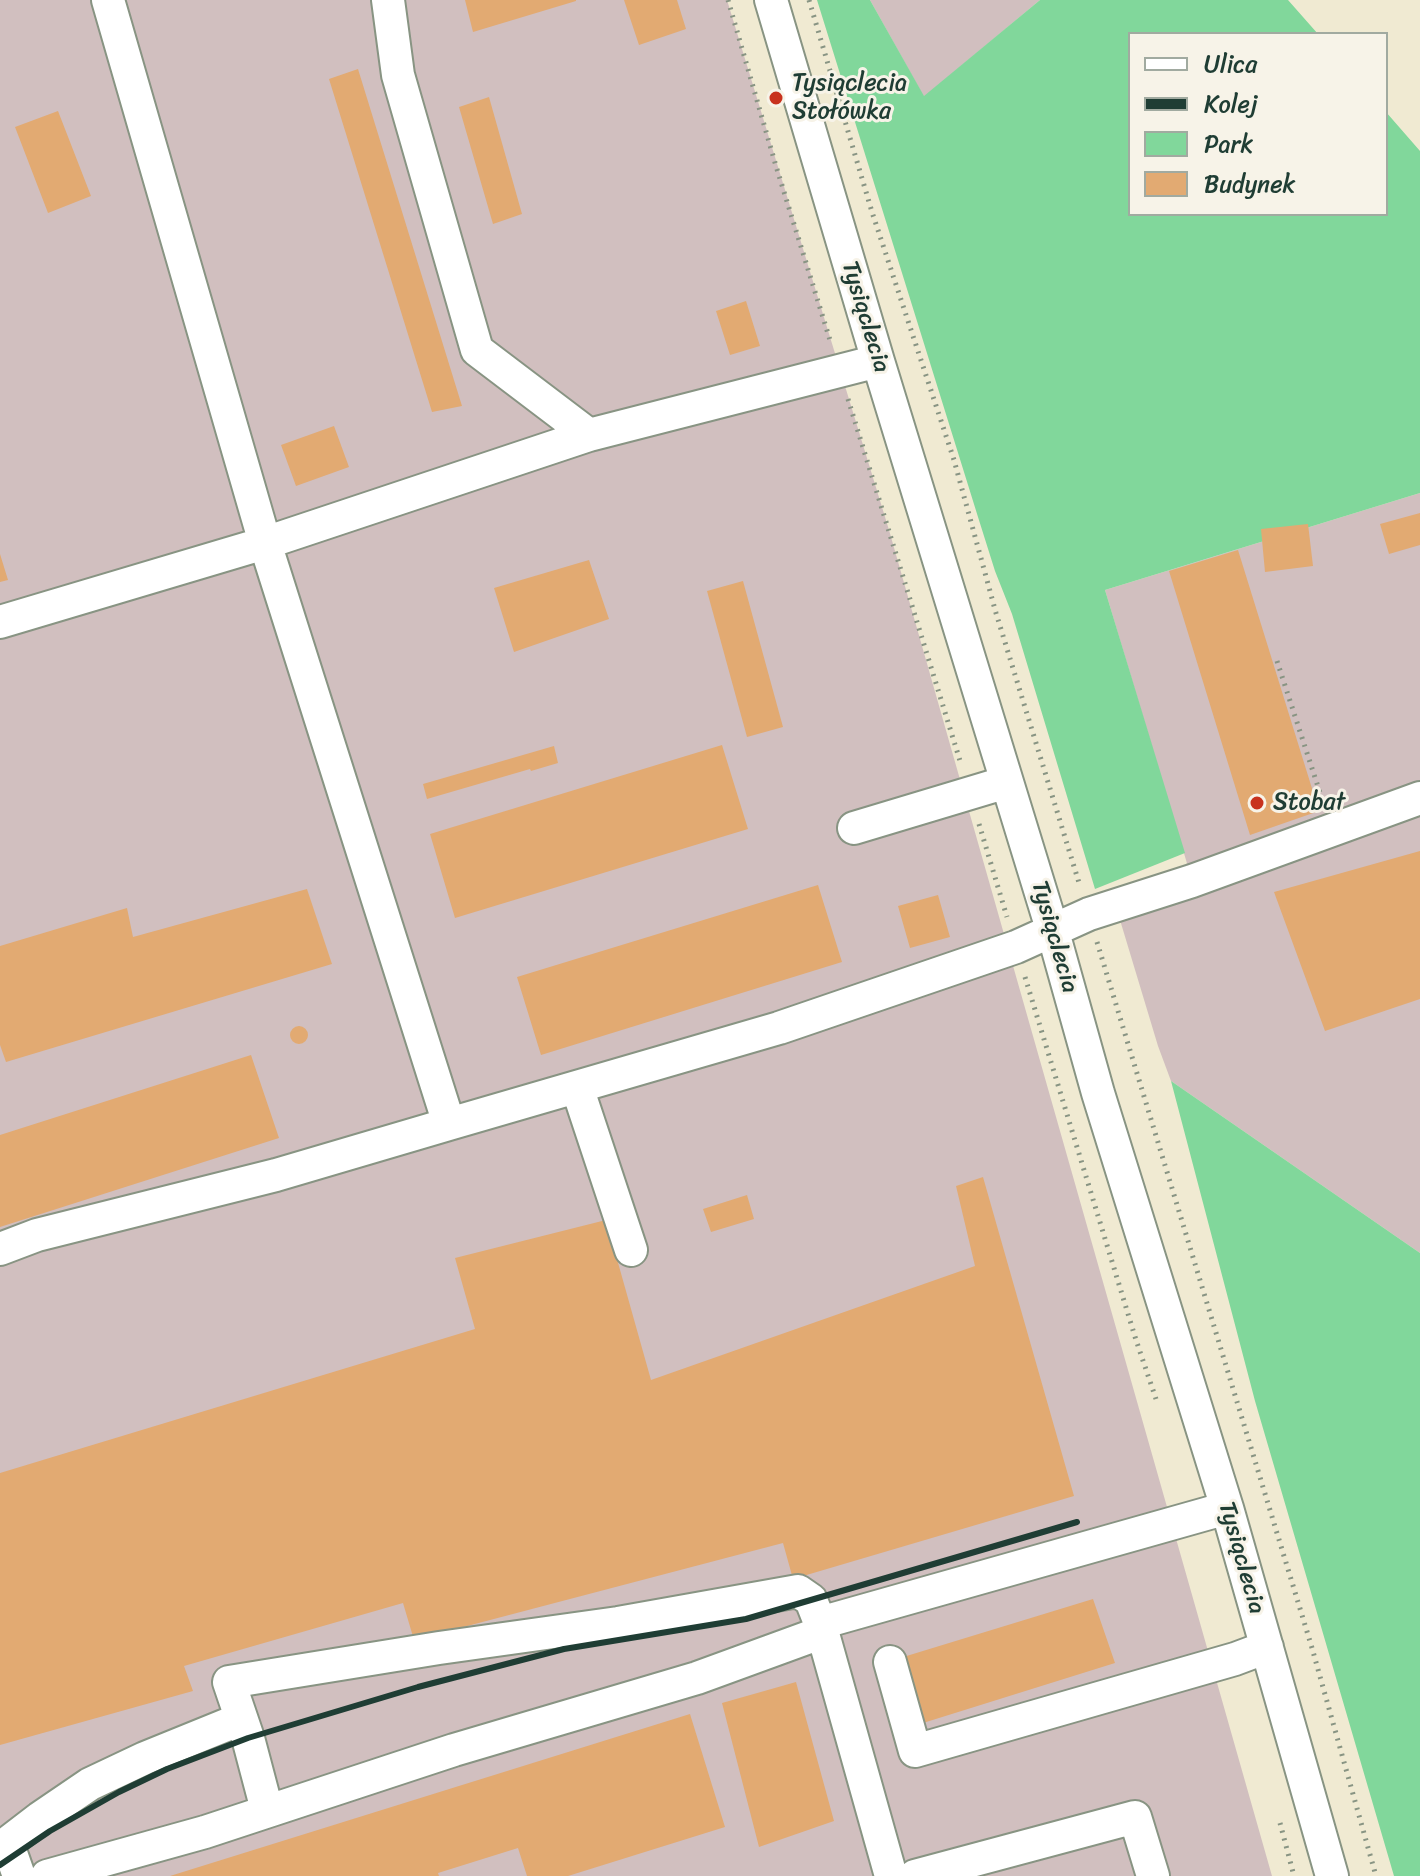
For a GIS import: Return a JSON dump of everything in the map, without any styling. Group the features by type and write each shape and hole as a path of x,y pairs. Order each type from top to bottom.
{"street":[{"path":"108,0 265,543 449,1124"},
{"path":"388,0 398,75 477,350 589,435"},
{"name":"Tysiąclecia","path":"771,0 1053,932 1098,1093 1227,1508 1332,1876"},
{"path":"0,622 265,543 589,435 878,361"},
{"path":"854,828 1007,782"},
{"path":"0,1249 37,1235 276,1175 779,1028 1016,947 1089,914 1192,881 1420,798"},
{"path":"577,1087 631,1250"},
{"path":"47,1876 205,1832 454,1750 697,1678 821,1628 1227,1508"},
{"path":"267,1810 229,1682 618,1623 798,1591 811,1600 821,1628 891,1876"},
{"path":"890,1662 915,1751 1235,1659 1267,1647"},
{"path":"19,1876 12,1856 1,1848 40,1818 90,1784 241,1719"},
{"path":"915,1876 1135,1817 1153,1876"}],"path":[{"path":"809,0 872,212 954,460 996,613 1078,879"},
{"path":"1277,661 1332,830"},
{"path":"977,816 1011,931"},
{"path":"1097,942 1312,1648 1376,1876"},
{"path":"1022,968 1157,1400"}],"shaded area":[{"path":"0,0 727,0 889,530 1272,1876 0,1876"},
{"path":"870,0 1040,0 924,97"},
{"path":"1420,493 1420,1253 1171,1081 1120,920 1192,880 1105,590"}],"green space":[{"path":"817,0 870,0 924,96 1040,0 1288,0 1316,32 1128,32 1128,216 1388,216 1388,114 1420,151 1420,493 1105,590 1185,853 1095,889 1012,614 995,571"},
{"path":"1171,1081 1420,1253 1420,1876 1394,1876 1255,1401"}],"building":[{"path":"465,0 576,0 576,1 473,32"},
{"path":"624,0 677,0 686,29 639,45"},
{"path":"358,69 462,406 432,412 329,79"},
{"path":"489,97 522,214 493,224 459,107"},
{"path":"58,111 91,196 48,213 15,127"},
{"path":"746,301 760,346 730,355 716,311"},
{"path":"334,426 349,467 296,486 281,445"},
{"path":"1420,513 1420,545 1389,554 1380,524"},
{"path":"1308,524 1313,566 1265,572 1261,529"},
{"path":"1238,550 1319,811 1250,835 1169,571"},
{"path":"0,554 8,580 0,582"},
{"path":"589,560 609,619 514,652 494,588"},
{"path":"743,581 783,727 747,737 707,591"},
{"path":"722,745 748,829 455,918 430,834"},
{"path":"554,746 558,763 427,799 423,784"},
{"path":"1420,851 1420,999 1325,1031 1274,892"},
{"path":"818,885 842,962 541,1055 517,977"},
{"path":"307,889 332,964 6,1062 0,1045 0,946 127,908 133,937"},
{"path":"938,895 950,937 910,948 898,906"},
{"path":"295,1026 303,1026 308,1035 306,1042 295,1044 290,1039 290,1031"},
{"path":"251,1055 279,1138 0,1227 0,1135"},
{"path":"983,1177 1074,1496 793,1579 783,1543 414,1640 403,1603 184,1666 193,1691 0,1745 0,1473 475,1329 455,1258 606,1220 651,1380 975,1266 956,1186"},
{"path":"747,1195 754,1219 711,1232 703,1209"},
{"path":"1093,1599 1115,1663 923,1723 900,1658"},
{"path":"796,1682 834,1821 759,1847 722,1703"},
{"path":"690,1714 725,1827 568,1876 527,1876 518,1848 438,1873 439,1876 170,1876"}],"railway":[{"path":"0,1865 50,1831 119,1792 167,1769 248,1738 418,1687 564,1649 746,1619 1077,1522"}],"place":[{"name":"Tysiąclecia Stołówka","path":"776,98"},
{"name":"Stobat","path":"1257,803"}]}
